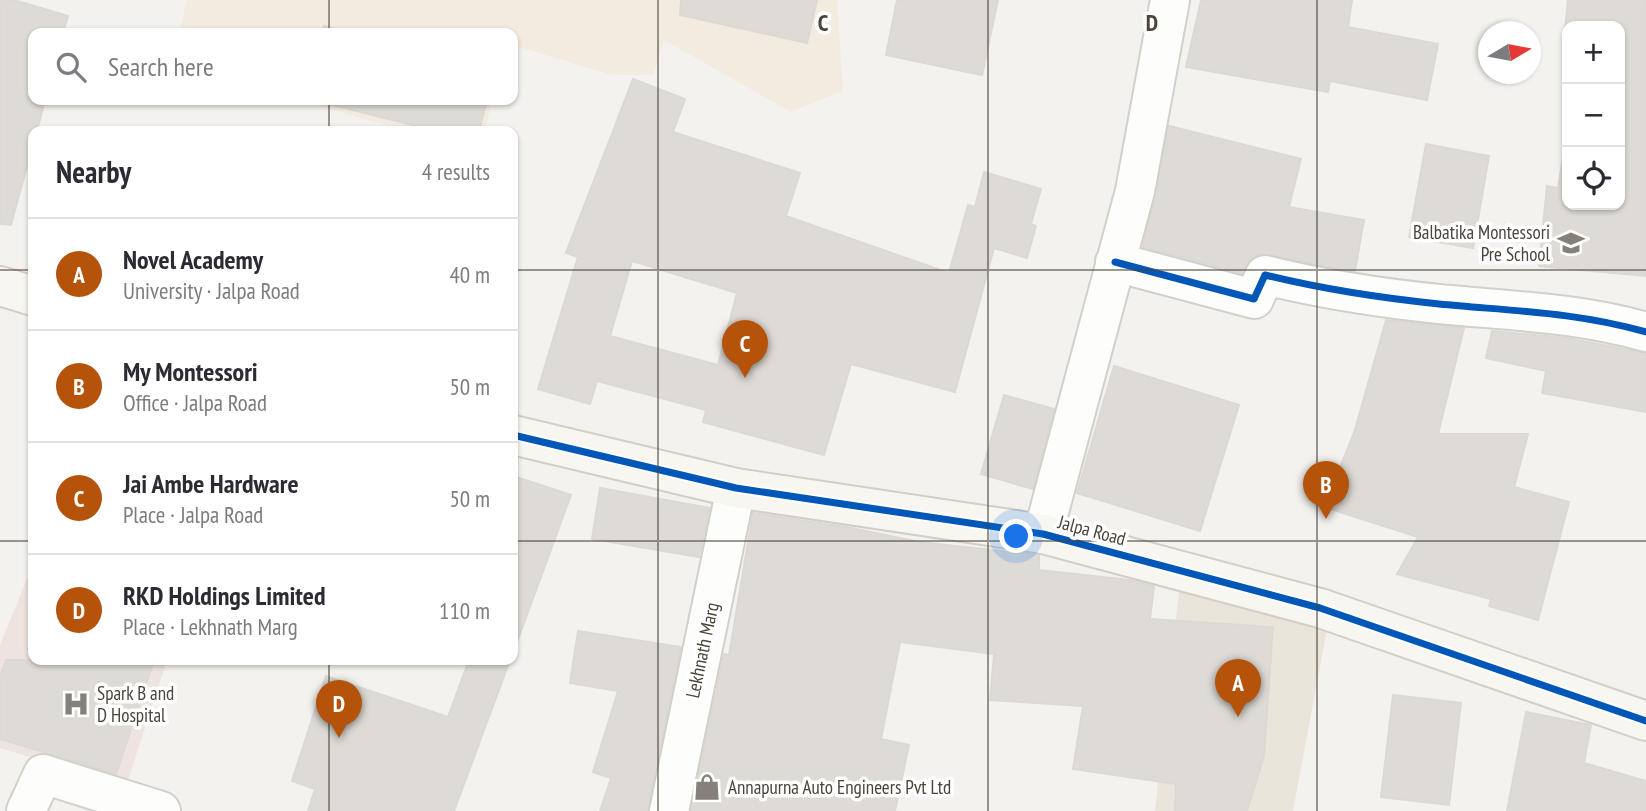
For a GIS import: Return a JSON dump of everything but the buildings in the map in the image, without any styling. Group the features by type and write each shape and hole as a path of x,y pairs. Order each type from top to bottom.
{"street":[{"path":"1043,534 1135,191 1170,0"},
{"path":"1115,262 1254,299 1265,275 1328,290 1438,304 1526,309 1606,321 1646,332"},
{"path":"0,286 28,294"},
{"name":"Jalpa Road","path":"518,436 736,488 1043,534 1320,608 1646,721"},
{"name":"Lekhnath Marg","path":"669,811 736,488"},
{"path":"26,811 43,774 161,811"}],"shaded area":[{"path":"187,0 837,0 843,91 791,112 664,40 653,75 612,75 518,47 518,28 180,28"},
{"path":"317,105 491,105 486,126 388,126"},
{"name":"Spark B and D Hospital","path":"28,576 28,665 165,665 126,786 0,748 0,645"},
{"path":"1179,592 1328,624 1293,811 1155,811"}],"cycle path":[{"path":"1115,262 1254,299 1265,275 1373,296 1569,316 1646,332"},
{"path":"518,436 736,488 1043,534 1320,608 1646,721"}],"place":[{"name":"Balbatika Montessori Pre School","path":"1571,243"},
{"name":"Jai Ambe Hardware","path":"745,378"},
{"name":"My Montessori","path":"1326,519"},
{"name":"Spark B and D Hospital","path":"76,704"},
{"name":"Novel Academy","path":"1238,717"},
{"name":"RKD Holdings Limited","path":"339,738"},
{"name":"Annapurna Auto Engineers Pvt Ltd","path":"707,787"}]}
